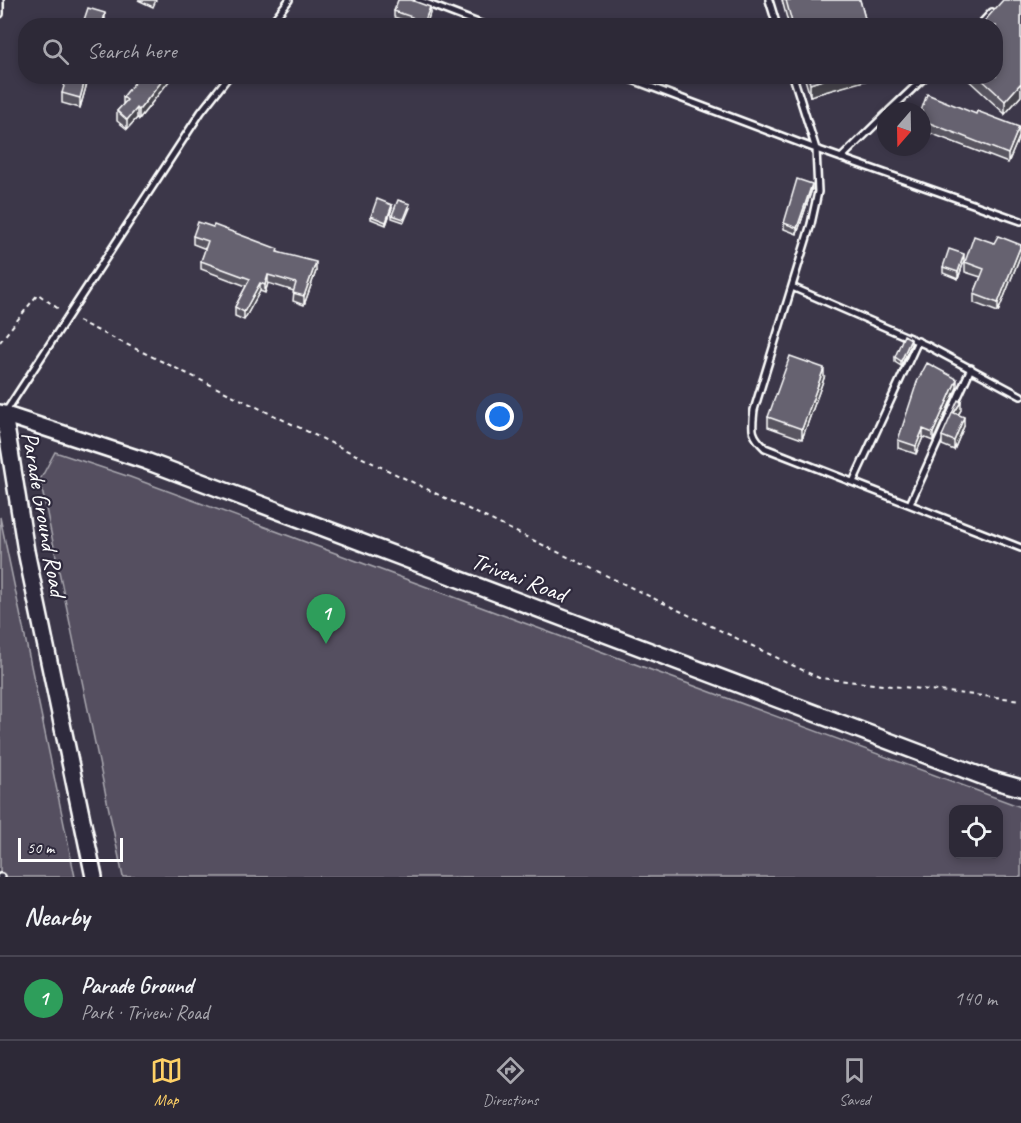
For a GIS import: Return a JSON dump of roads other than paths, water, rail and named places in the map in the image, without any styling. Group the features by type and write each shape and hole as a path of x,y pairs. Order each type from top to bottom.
{"main road":[{"name":"Triveni Road","path":"2,413 146,460 958,767 1021,788"},
{"name":"Parade Ground Road","path":"2,413 26,551 94,877"}],"lane":[{"path":"0,0 0,14"},
{"path":"275,18 289,0"},
{"path":"418,0 465,18"},
{"path":"769,0 775,18"},
{"path":"987,18 998,6"},
{"name":"Parade Ground Road","path":"2,413 70,316 201,112 223,84"},
{"path":"643,84 816,149 1021,221"},
{"path":"796,84 816,149 818,192 811,224 754,410 752,429 755,438 765,448 1021,548"},
{"path":"899,102 918,84"},
{"path":"841,158 877,124"},
{"path":"792,286 918,341 1021,396"},
{"path":"853,482 918,341"},
{"path":"910,504 971,368"}],"place":[{"name":"Parade Ground","path":"326,644"}]}
